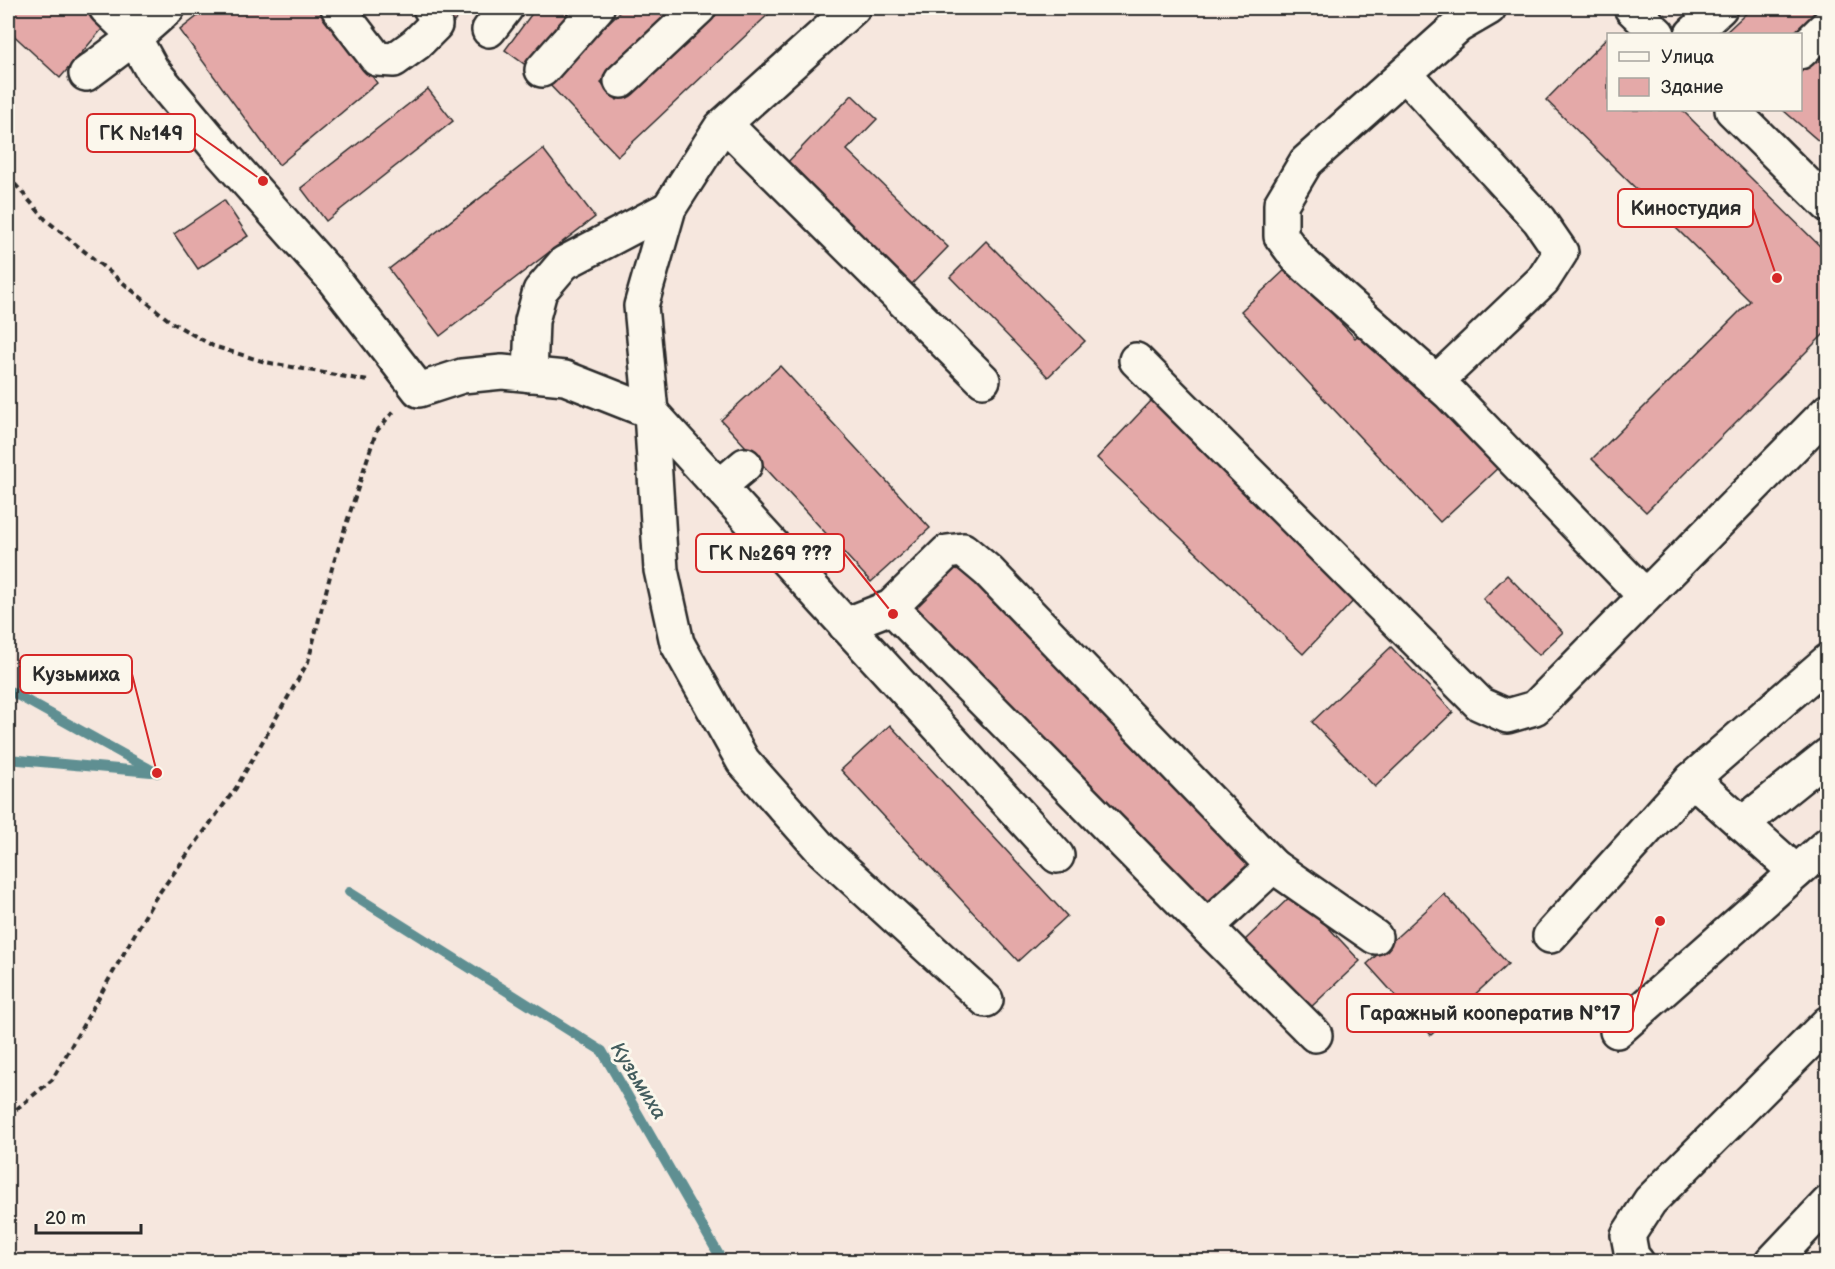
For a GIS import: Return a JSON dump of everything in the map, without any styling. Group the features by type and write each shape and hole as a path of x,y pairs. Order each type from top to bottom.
{"lane":[{"path":"106,8 131,32 152,70 219,150 330,274 419,390 462,376 502,372 565,378 651,412 1057,856"},
{"path":"86,74 134,38 168,8"},
{"path":"338,8 377,59 394,60 416,44 435,25 433,12 429,8"},
{"path":"543,70 597,8"},
{"path":"621,81 699,8"},
{"path":"853,8 721,127 669,208 641,306 651,412 661,570 677,643 743,761 822,850 986,1000"},
{"path":"1489,8 1458,26 1306,162 1281,204 1281,236 1299,260 1436,382 1644,595"},
{"path":"1631,8 1657,33"},
{"path":"1693,33 1720,8"},
{"path":"1802,50 1827,26"},
{"path":"1405,74 1539,219 1561,252 1543,280 1436,382"},
{"path":"1738,111 1827,205"},
{"path":"725,124 983,380"},
{"path":"530,375 532,321 540,291 564,263 669,208"},
{"path":"1137,360 1480,704 1507,716 1535,708 1827,411"},
{"path":"719,487 745,465"},
{"path":"845,625 891,607 947,552 963,550 988,571 1273,866 1375,937"},
{"path":"891,607 1315,1035"},
{"path":"1550,936 1692,779 1827,660"},
{"path":"1742,824 1827,754"},
{"path":"1692,779 1796,872"},
{"path":"1617,1031 1827,844"},
{"path":"1207,927 1273,866"},
{"path":"1637,1262 1632,1256 1628,1235 1650,1201 1827,1023"},
{"path":"1772,1262 1827,1203"}],"path":[{"path":"8,176 46,219 171,322 213,346 265,362 419,390"},
{"path":"8,1116 52,1080 154,900 236,788 308,662 332,568 376,432 401,402 419,390"}],"building":[{"path":"8,8 92,8 108,22 60,78 8,30"},
{"path":"208,8 325,8 377,83 279,165 180,30"},
{"path":"443,8 466,8 453,23"},
{"path":"536,8 576,8 531,69 505,50"},
{"path":"624,8 679,8 601,82 617,100 714,8 775,8 618,156 546,81"},
{"path":"1752,8 1821,8 1795,33 1725,33"},
{"path":"1607,38 1607,111 1683,111 1828,254 1828,330 1646,512 1592,459 1750,301 1546,100"},
{"path":"1828,47 1828,149 1784,111 1802,111 1802,71"},
{"path":"428,89 453,121 326,221 301,188"},
{"path":"852,95 877,119 847,150 948,247 910,286 784,166"},
{"path":"543,149 595,217 440,336 389,269"},
{"path":"224,200 248,236 198,269 174,234"},
{"path":"986,241 1085,341 1048,377 950,277"},
{"path":"1288,267 1355,338 1369,325 1501,465 1440,522 1241,311"},
{"path":"780,366 930,528 871,582 721,420"},
{"path":"1152,400 1358,596 1303,654 1097,458"},
{"path":"954,562 1254,859 1206,908 909,605"},
{"path":"1507,575 1563,632 1539,655 1483,599"},
{"path":"1391,647 1453,712 1375,787 1312,722"},
{"path":"890,725 1067,916 1018,961 841,770"},
{"path":"1295,892 1360,961 1309,1009 1244,941"},
{"path":"1444,894 1508,964 1431,1035 1367,964"}],"waterway":[{"name":"Кузьмиха","path":"8,690 157,773"},
{"name":"Кузьмиха","path":"8,759 151,772"},
{"name":"Кузьмиха","path":"349,892 602,1051 723,1262"}],"place":[{"name":"ГК №149","path":"263,181"},
{"name":"Киностудия","path":"1777,278"},
{"name":"ГК №269 ???","path":"893,614"},
{"name":"Кузьмиха","path":"157,773"},
{"name":"Гаражный кооператив N°17","path":"1660,921"}]}
